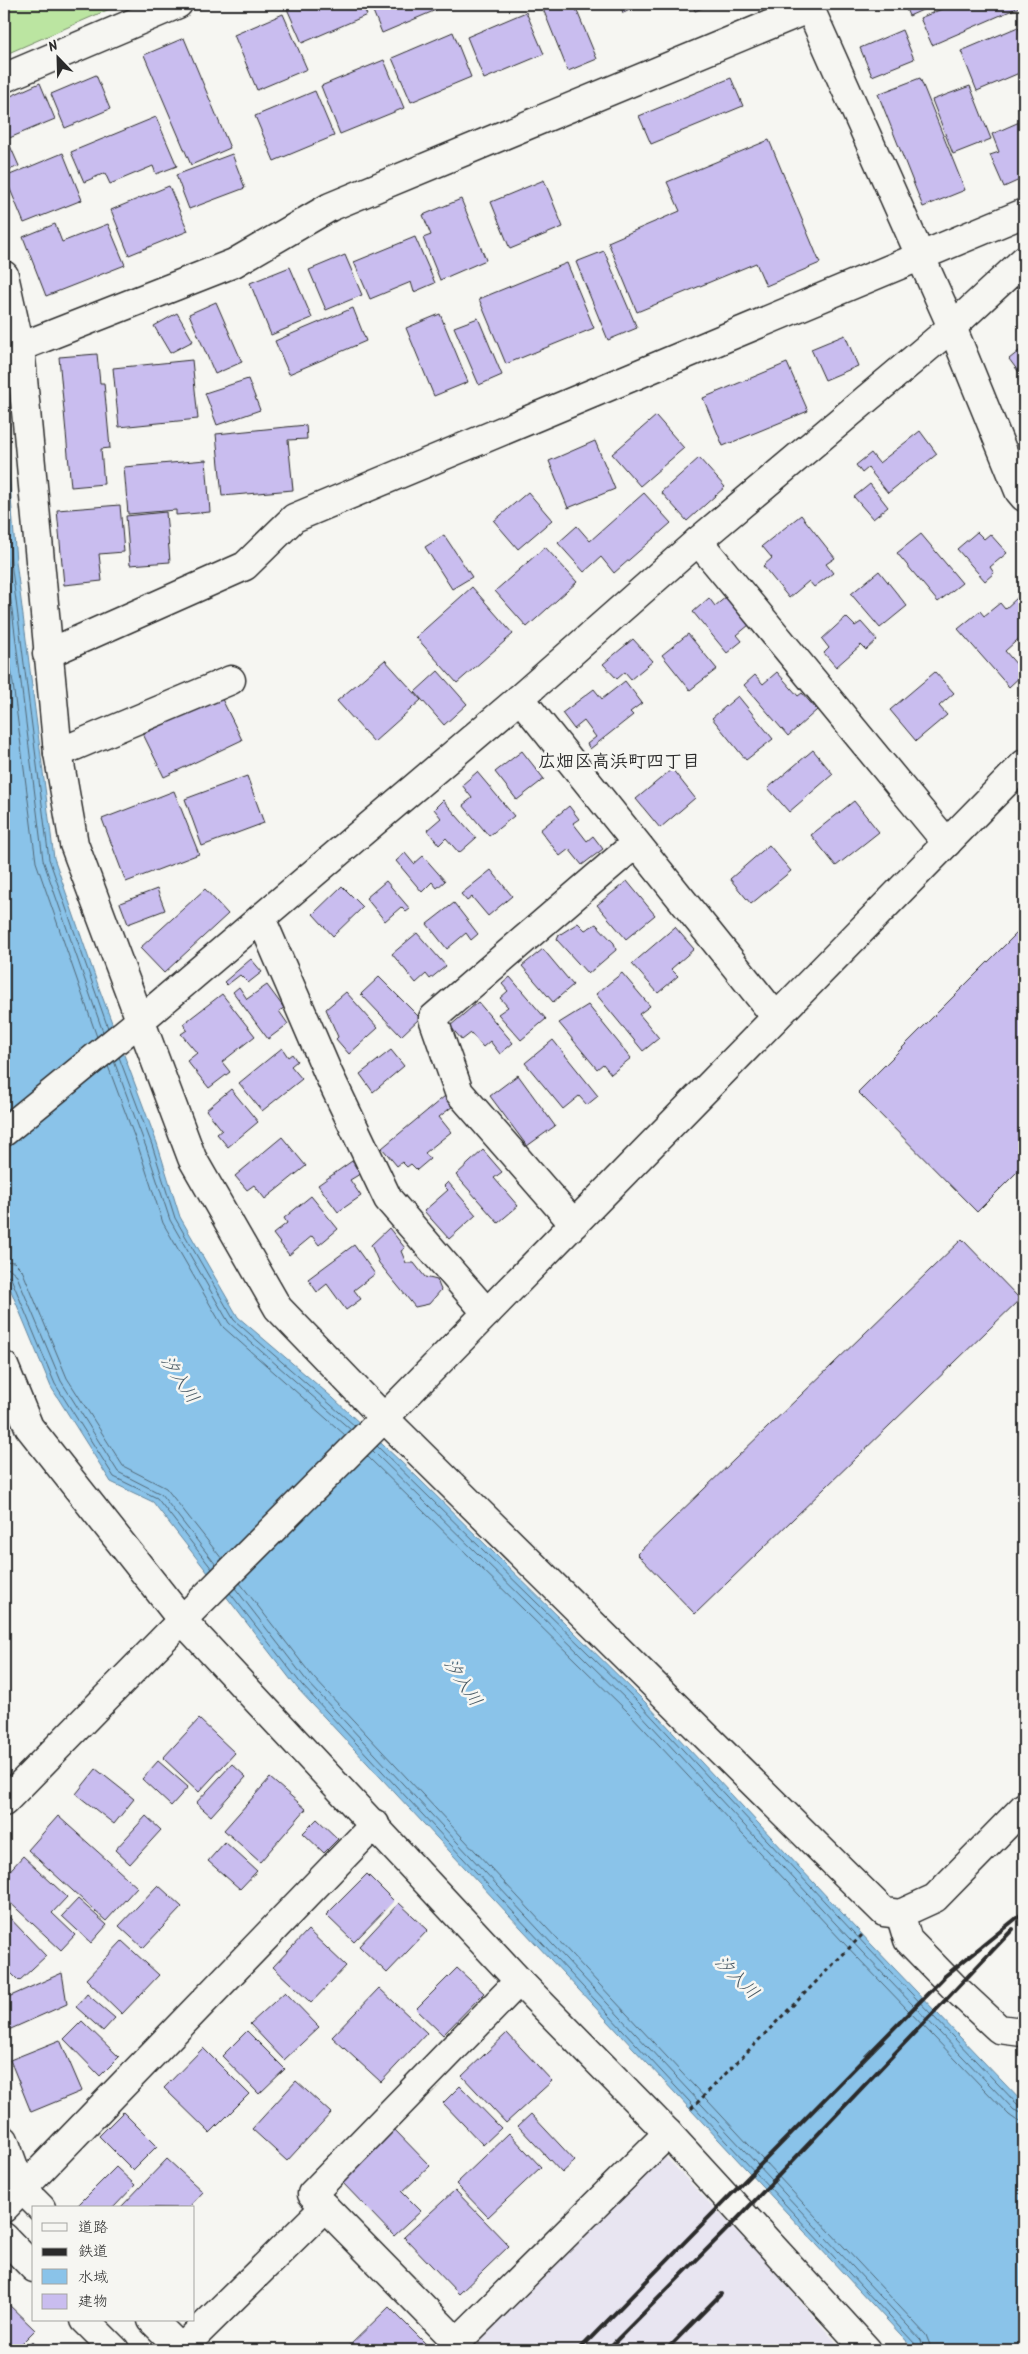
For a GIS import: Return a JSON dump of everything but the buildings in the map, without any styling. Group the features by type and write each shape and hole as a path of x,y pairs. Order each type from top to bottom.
{"street":[{"path":"4,78 178,4"},
{"path":"20,347 234,263 330,207 809,6 952,328 1019,491 1024,498"},
{"path":"47,654 245,566 294,518 1024,213"},
{"path":"4,1132 141,1020 520,698 698,540 952,328 1024,260"},
{"path":"4,275 20,347 47,654 58,753 74,844 192,1158 278,1308 384,1418 892,1913 908,1940 956,1988 999,2029 1023,2032"},
{"path":"698,540 947,843"},
{"path":"58,753 231,680"},
{"path":"520,698 635,844 776,1017"},
{"path":"4,1802 384,1418 1024,764"},
{"path":"574,1224 459,1092 433,1018 635,844"},
{"path":"261,918 328,1072 388,1199 487,1313"},
{"path":"4,1366 28,1427 182,1620 519,1980 668,2132 866,2350"},
{"path":"892,1913 935,1898 1024,1807"},
{"path":"13,2198 375,1824"},
{"path":"519,1980 312,2194 457,2342 668,2132"},
{"path":"4,2140 13,2198"},
{"path":"13,2198 35,2206"},
{"path":"154,2322 180,2350 325,2206"},
{"path":"4,2237 32,2266"},
{"path":"87,2322 115,2350"}],"path":[{"path":"668,2132 892,1913"}],"shaded area":[{"path":"662,2153 762,2258 843,2350 470,2350"}],"green space":[{"path":"4,4 121,4 4,55"}],"water":[{"name":"汐入川","path":"4,408 16,561 54,858 99,988 157,1143 180,1217 238,1317 333,1398 417,1477 645,1702 871,1944 1024,2104 1024,2350 915,2350 298,1689 153,1502 111,1482 51,1387 4,1274"}],"railway":[{"path":"579,2350 945,1976 1024,1912"},
{"path":"607,2350 741,2215 1013,1929"},
{"path":"666,2350 721,2294"}],"district":[{"name":"広畑区高浜町四丁目","path":"619,761"}]}
